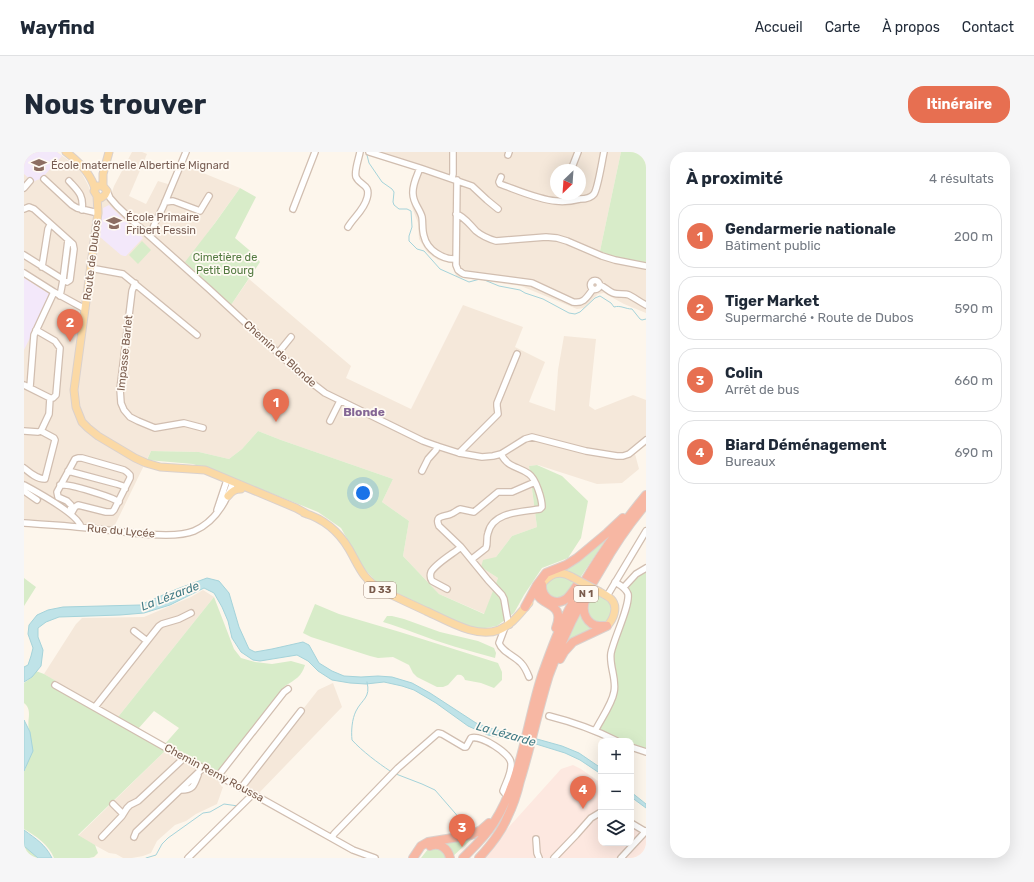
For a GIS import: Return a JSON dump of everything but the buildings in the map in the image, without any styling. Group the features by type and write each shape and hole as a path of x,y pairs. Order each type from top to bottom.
{"highway":[{"name":"N 1","path":"473,858 483,848 506,816 524,756 537,693 549,656 572,603 591,570 609,549 644,500"},
{"path":"527,605 537,585 546,574 577,558 644,500"},
{"name":"N 1","path":"531,727 539,710 549,676 567,631 609,549"},
{"path":"540,592 541,590 549,600 554,602 565,600 589,569 609,549"},
{"path":"607,626 598,626 590,622 583,611 583,606 606,565 609,549"},
{"path":"527,605 536,600 540,592"},
{"path":"537,693 538,679 559,621 558,614 555,609 545,601 540,592"},
{"path":"539,710 564,652 573,642 607,626"},
{"name":"N 1","path":"463,858 493,824 512,792"},
{"path":"413,858 421,846 428,842 471,834 481,830 512,792"},
{"path":"479,858 501,830 510,813 512,792"},
{"path":"419,858 427,847 433,844 443,847 449,854 450,858"}],"main road":[{"path":"66,152 74,158 88,174 101,193"},
{"name":"Route de Dubos","path":"108,152 103,174 74,390 76,407 82,422 98,436 146,463 160,466 193,469 296,508 316,518 333,529 348,548 361,572 372,585 381,590 462,627 479,632 496,631 507,626"},
{"name":"Route de Dubos","path":"230,483 241,489 307,514"},
{"path":"228,496 234,490 241,489"},
{"path":"540,592 548,578 554,574 562,573 572,577 607,596 614,603 615,610 612,620 607,626"},
{"path":"507,626 527,605"}],"street":[{"path":"149,235 154,228 154,224 186,152"},
{"path":"293,209 315,152"},
{"path":"348,227 357,217 368,194 366,186 356,177 360,152"},
{"path":"369,152 379,154 472,186 486,200 498,208"},
{"path":"453,152 456,214 456,265 458,270 464,274 532,283 578,303 582,302 592,289 597,289 600,285 610,292 629,295 646,305"},
{"path":"573,164 578,152"},
{"path":"501,177 499,182 500,184 541,199 555,202 586,198 594,194 597,188 604,152"},
{"path":"420,168 413,188 413,195 422,217 426,242 440,256 456,259"},
{"path":"44,180 72,205 82,210 98,213"},
{"path":"24,188 30,181"},
{"path":"69,181 79,192 82,198 82,210"},
{"name":"Chemin de Blonde","path":"101,193 314,385 340,401 437,446 459,453 482,457 493,456 501,454 524,438 532,437 586,451 624,456 629,454 646,440"},
{"path":"165,202 176,202 200,211 209,196"},
{"path":"24,209 29,207 34,209 68,240 65,295 62,296"},
{"path":"456,214 460,215 477,232 496,241 546,237 557,238 602,256 646,266"},
{"path":"42,267 48,229 50,225"},
{"path":"24,255 65,281"},
{"path":"90,268 119,272 123,274 197,335"},
{"path":"24,274 85,309"},
{"name":"Impasse Barlet","path":"135,283 132,291 120,389 121,403 124,410 130,417 150,426 160,427 184,423 203,428"},
{"path":"50,398 27,386 34,335 54,292"},
{"path":"36,330 55,341 60,348 56,394 53,398 50,398"},
{"path":"278,353 291,337"},
{"path":"459,453 499,414 497,403 518,354"},
{"path":"41,431 50,414 50,398"},
{"path":"330,421 340,401"},
{"path":"24,431 41,431 55,440 45,479 42,480 37,478 24,468"},
{"path":"422,471 428,459 436,450 437,446"},
{"path":"472,559 486,548 488,532 492,524 498,518 513,513 539,510 542,508 535,482 529,474 508,464 501,454"},
{"path":"78,458 124,470 130,475 119,502 112,512 106,512 78,505 70,513 71,505 69,502 61,499 57,495 57,492 74,461 78,458"},
{"path":"68,471 117,484 123,486 125,489"},
{"path":"530,677 520,661 502,649 499,643 508,622 503,597 472,559 438,526 437,522 439,517 451,514 460,509 474,512 498,492 512,492 535,482"},
{"name":"Rue du Lycée","path":"24,523 158,534 179,534 192,532 206,524 220,510 228,496 230,483"},
{"name":"Rue du Lycée","path":"213,517 230,483"},
{"path":"60,485 63,484 73,486 112,498 119,502"},
{"path":"24,485 70,513 80,523 81,527"},
{"path":"24,492 37,500"},
{"path":"607,596 646,530"},
{"path":"447,589 432,581 430,575 431,572 461,547"},
{"path":"624,588 636,574 646,568"},
{"path":"595,731 614,693 615,685 610,660 611,653 627,605 627,593 624,588 615,582"},
{"path":"95,707 159,626 179,620 191,613"},
{"path":"134,631 146,641"},
{"name":"Chemin Remy Roussa","path":"55,685 184,758 253,794 355,851 375,858"},
{"path":"218,776 284,692 288,689"},
{"path":"241,788 301,711"},
{"path":"549,716 595,731 610,738"},
{"path":"332,838 334,834 398,768 438,734 442,734 464,747 466,747 471,738 479,738 491,744 508,756 511,762 511,768 503,791 512,792"},
{"path":"634,748 646,752"},
{"path":"102,837 130,805 138,801 184,758"},
{"path":"134,837 136,832 181,790 186,790 194,785 198,773 203,768"},
{"path":"188,858 253,794"},
{"path":"113,804 123,814"},
{"path":"554,858 591,818 598,814"},
{"path":"621,858 646,832 634,824"},
{"path":"536,839 539,858"}],"shaded area":[{"path":"24,152 57,152 81,172 94,200 103,201 112,192 132,152 142,152 147,154 129,196 146,204 158,181 171,185 181,164 240,188 186,263 231,305 249,279 351,366 346,378 411,409 463,305 523,327 515,347 545,362 529,402 555,411 558,370 564,336 596,339 589,406 595,410 633,395 646,400 646,445 635,454 639,469 622,483 597,484 538,465 529,466 537,527 512,536 496,557 481,567 498,578 485,614 439,594 403,556 409,521 382,502 393,479 258,431 242,449 229,459 199,452 151,451 114,527 24,519"},
{"name":"École maternelle Albertine Mignard","path":"27,152 57,152 62,156 41,179 33,182 24,174 24,156"},
{"path":"378,152 621,152 600,251 614,257 646,263 646,313 624,304 604,293 598,294 584,308 577,309 521,286 456,277 454,264 438,260 427,252 419,239 418,223 412,207 410,193 416,170 376,158"},
{"name":"École Primaire Fribert Fessin","path":"109,205 143,238 126,256 121,255 100,237 103,208"},
{"path":"24,278 51,295 24,350"},
{"path":"203,590 214,597 118,717 44,674 76,624 82,618 144,617 191,597"},
{"path":"333,683 342,707 258,794 243,786 318,690"},
{"path":"166,750 223,781 221,786 223,787 217,804 196,814 186,821 175,825 157,841 151,853 143,856 123,858 116,854 109,853 78,836"},
{"path":"573,765 598,781 598,846 634,846 634,825 646,832 646,858 482,858 561,769"}],"green space":[{"path":"621,152 646,152 646,263 614,257 600,251"},
{"name":"Cimetière de Petit Bourg","path":"240,188 256,197 235,238 255,255 260,262 231,305 185,262"},
{"path":"142,241 151,250 138,264 129,255"},
{"path":"258,431 393,479 382,502 409,521 403,556 439,594 484,614 498,578 481,567 483,560 496,557 512,536 537,527 529,466 537,465 562,476 588,501 581,538 568,558 542,568 514,613 497,626 480,629 463,625 377,583 363,567 341,528 318,512 236,479 193,464 147,460 151,451 199,452 229,459 242,449"},
{"path":"611,532 580,578 565,568"},
{"path":"646,568 646,752 634,748 634,738 610,738 595,731 614,693 610,661 627,605 624,587"},
{"path":"564,576 576,583 561,598 554,600 544,588 553,578"},
{"path":"24,578 36,587 24,606"},
{"path":"592,592 611,604 610,616 605,623 602,624 588,618 586,604"},
{"path":"214,597 234,649 241,658 255,662 272,664 291,661 305,665 300,675 285,686 216,773 164,745 179,728 154,711 138,729 118,717"},
{"path":"315,604 339,614 498,663 502,672 502,680 494,688 481,683 465,680 464,677 457,675 448,685 437,687 417,677 409,665 393,657 378,658 311,637 303,633"},
{"path":"579,614 585,621 595,628 565,644"},
{"path":"387,616 404,619 440,632 478,641 494,648 496,653 495,658 465,650 383,622"},
{"path":"36,671 56,681 54,685 166,750 78,835 95,845 98,853 94,857 54,858 52,853 45,845 24,829 24,771 26,768 30,732 28,724 29,713 27,706 24,703 24,683 32,677"},
{"path":"475,836 452,857 440,841"},
{"path":"24,846 38,858 24,858"},
{"path":"428,849 441,849 448,858 421,858"}],"water":[{"name":"La Lézarde","path":"207,578 219,581 229,593 239,627 249,649 255,652 303,642 309,645 319,663 332,671 344,676 392,677 412,683 476,723 493,729 562,746 579,753 598,766 598,772 580,760 565,753 536,744 488,735 468,726 436,703 414,690 402,686 384,682 366,684 332,680 318,671 308,661 297,655 260,661 253,660 241,652 232,638 228,621 214,593 204,588 170,605 144,613 59,617 46,622 38,628 38,637 43,650 41,666 32,677 24,682 24,667 28,665 33,648 28,634 29,625 37,615 48,610 63,607 140,605"},
{"path":"24,720 30,732 33,751 24,771"},
{"path":"634,794 646,804 646,808 634,799"},
{"path":"24,830 43,845 52,858 38,858 24,846"}],"waterway":[{"path":"367,155 369,163 382,182 394,192 394,205 399,209 407,209 411,211 412,227 409,241 417,249 424,251 440,269 469,282 482,279 499,286 520,290 543,299 569,313 575,314 580,312 595,298 600,296 611,303 614,307 619,306 632,309 640,319 646,319"},
{"path":"367,682 367,695 358,707 354,718 352,740 370,757 390,771"},
{"path":"396,774 435,790 468,828"},
{"path":"146,858 156,855 162,844 168,838 203,813 210,812 224,804 238,806"}],"place":[{"name":"École maternelle Albertine Mignard","path":"39,165"},
{"name":"École Primaire Fribert Fessin","path":"114,223"},
{"name":"Tiger Market","path":"70,342"},
{"name":"Gendarmerie nationale","path":"276,422"},
{"name":"Biard Déménagement","path":"583,809"},
{"name":"Colin","path":"462,847"}],"district":[{"name":"Blonde","path":"364,412"}]}
